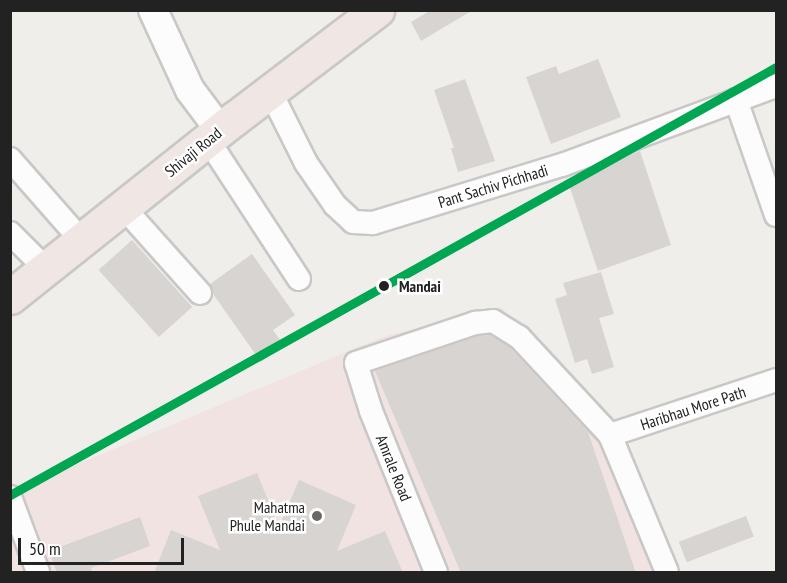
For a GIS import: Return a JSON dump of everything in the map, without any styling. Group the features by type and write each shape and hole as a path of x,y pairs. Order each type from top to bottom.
{"highway":[{"name":"Shivaji Road","path":"10,297 47,270 270,91 377,10"}],"street":[{"path":"153,10 190,90 214,135 299,279"},
{"name":"Pant Sachiv Pichhadi","path":"270,91 306,163 335,205 353,222 374,223 562,165 777,86"},
{"path":"736,100 777,214"},
{"path":"10,159 82,241"},
{"path":"124,208 200,293"},
{"path":"10,233 47,270"},
{"name":"Amrale Road","path":"436,573 371,411 356,363 474,323 493,321 519,337 610,435"},
{"name":"Haribhau More Path","path":"610,435 777,380"},
{"path":"610,435 667,573"},
{"path":"10,497 38,573"}],"shaded area":[{"path":"502,308 575,378 637,468 677,572 52,572 20,488 385,336"},
{"path":"11,513 31,572 11,572"}],"building":[{"path":"431,10 473,10 421,41 411,22"},
{"path":"598,59 621,117 551,144 526,77 556,66 559,74"},
{"path":"465,79 495,161 458,172 451,148 454,148 434,90"},
{"path":"640,151 671,245 598,271 568,182 601,171 599,166"},
{"path":"132,240 192,307 159,337 99,270"},
{"path":"252,254 295,315 273,330 284,345 261,362 213,294 210,284"},
{"path":"601,272 614,314 599,318 614,367 592,374 587,359 575,363 555,299 567,295 563,283"},
{"path":"490,335 509,347 588,432 636,573 461,573 375,371 478,336"},
{"name":"Mahatma Phule Mandai","path":"257,473 279,527 299,480 356,505 337,551 385,531 403,573 154,573 171,530 220,550 198,496"},
{"path":"746,516 754,537 687,562 679,542"},
{"path":"140,517 150,546 91,568 93,573 57,573 49,551"}],"transit line":[{"path":"10,495 776,67"}],"place":[{"name":"Mandai","path":"384,286"},
{"name":"Mahatma Phule Mandai","path":"317,516"}]}
